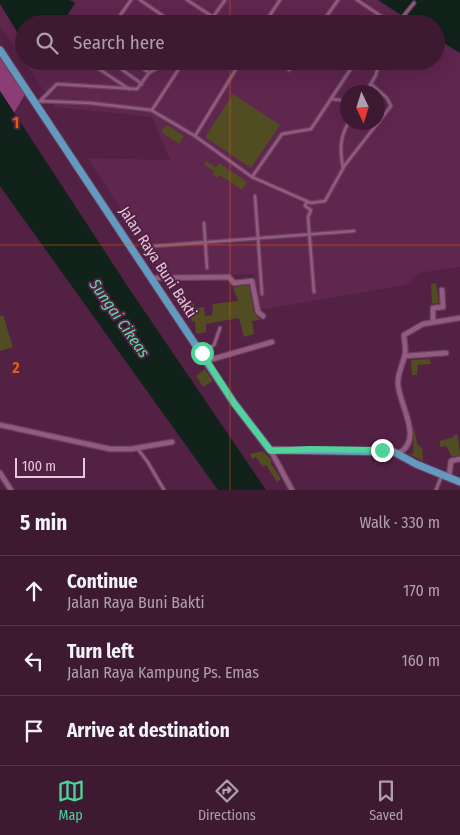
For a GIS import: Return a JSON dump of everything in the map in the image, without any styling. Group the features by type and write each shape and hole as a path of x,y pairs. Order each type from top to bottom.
{"main road":[{"name":"Jalan Raya Buni Bakti","path":"0,50 38,102 234,403 271,451"},
{"path":"271,451 382,450 399,453 416,464 460,482"}],"street":[{"path":"152,278 229,277 234,283 252,281 258,312 263,316"},
{"path":"433,322 433,308 443,307 442,290"},
{"path":"399,453 406,448 410,438 409,426 398,387 406,333 419,326 433,322 460,318"},
{"path":"206,361 272,342"},
{"path":"404,356 446,353"},
{"path":"0,424 110,449 136,448 172,442"},
{"name":"Jalan Raya Buni Bakti","path":"271,451 292,490"},
{"path":"446,476 451,461 460,459"},
{"path":"0,473 11,490"}],"lane":[{"path":"120,15 131,0"},
{"path":"140,0 162,15"},
{"path":"187,0 210,15"},
{"path":"214,15 224,0"},
{"path":"270,15 280,0"},
{"path":"327,15 338,0"},
{"path":"357,0 378,15"},
{"path":"404,15 414,3"},
{"path":"101,70 130,90"},
{"path":"123,70 142,84"},
{"path":"145,70 149,73"},
{"path":"38,102 57,84 137,89 149,73 154,70"},
{"path":"152,110 178,70"},
{"path":"195,136 236,70"},
{"path":"252,177 282,134 310,129 350,70"},
{"path":"38,102 90,103 152,110 195,136 252,177 316,204 325,201 343,168 391,106 387,98 371,84 376,70"},
{"path":"331,99 340,101"},
{"path":"343,168 340,144 345,130"},
{"path":"255,196 262,294"},
{"path":"307,201 305,206 311,210 308,217 314,292"},
{"path":"204,223 207,268"},
{"path":"155,246 354,231"},
{"path":"202,353 214,345 220,328"},
{"path":"136,448 147,461 164,490"},
{"path":"436,490 446,476"}],"shaded area":[{"path":"0,0 460,0 460,267 419,273 406,285 261,310 254,274 164,276 88,158 170,160 152,117 55,107 30,70 445,70 445,15 15,15 15,48 0,26"},
{"path":"0,50 27,91 14,113 0,91"}],"water":[{"path":"0,0 70,0 75,3 68,15 15,15 15,28 0,4"},
{"path":"378,0 460,0 460,53 445,44 445,15 401,15"},
{"name":"Sungai Cikeas","path":"0,91 128,287 266,490 218,490 0,186"}],"building":[{"path":"233,94 280,125 251,168 205,137"},
{"path":"167,125 184,136 179,144 161,132"},
{"path":"206,161 216,167 219,163 247,182 242,190 220,175 218,178 212,174 214,171 204,165"},
{"path":"436,283 439,303 432,304 431,284"},
{"path":"249,285 254,313 260,320 252,321 254,334 244,337 239,318 206,324 206,332 196,334 195,321 192,322 187,304 194,303 195,308 204,307 205,316 212,315 213,304 238,301 233,287"},
{"path":"3,315 13,347 0,351 0,316"},
{"path":"430,359 431,364 418,365 417,375 412,375 411,360"},
{"path":"205,369 213,381 203,387 196,376"},
{"path":"414,427 417,444 422,448 423,461 409,454 413,454"},
{"path":"453,435 458,435 460,455 452,457 446,446 440,447 440,441 454,437"},
{"path":"263,451 272,461 270,462 281,479 277,482 266,465 263,467 256,457 252,459 250,454"}],"route":[{"path":"202,353 234,403 271,451 309,449 382,450"}]}
